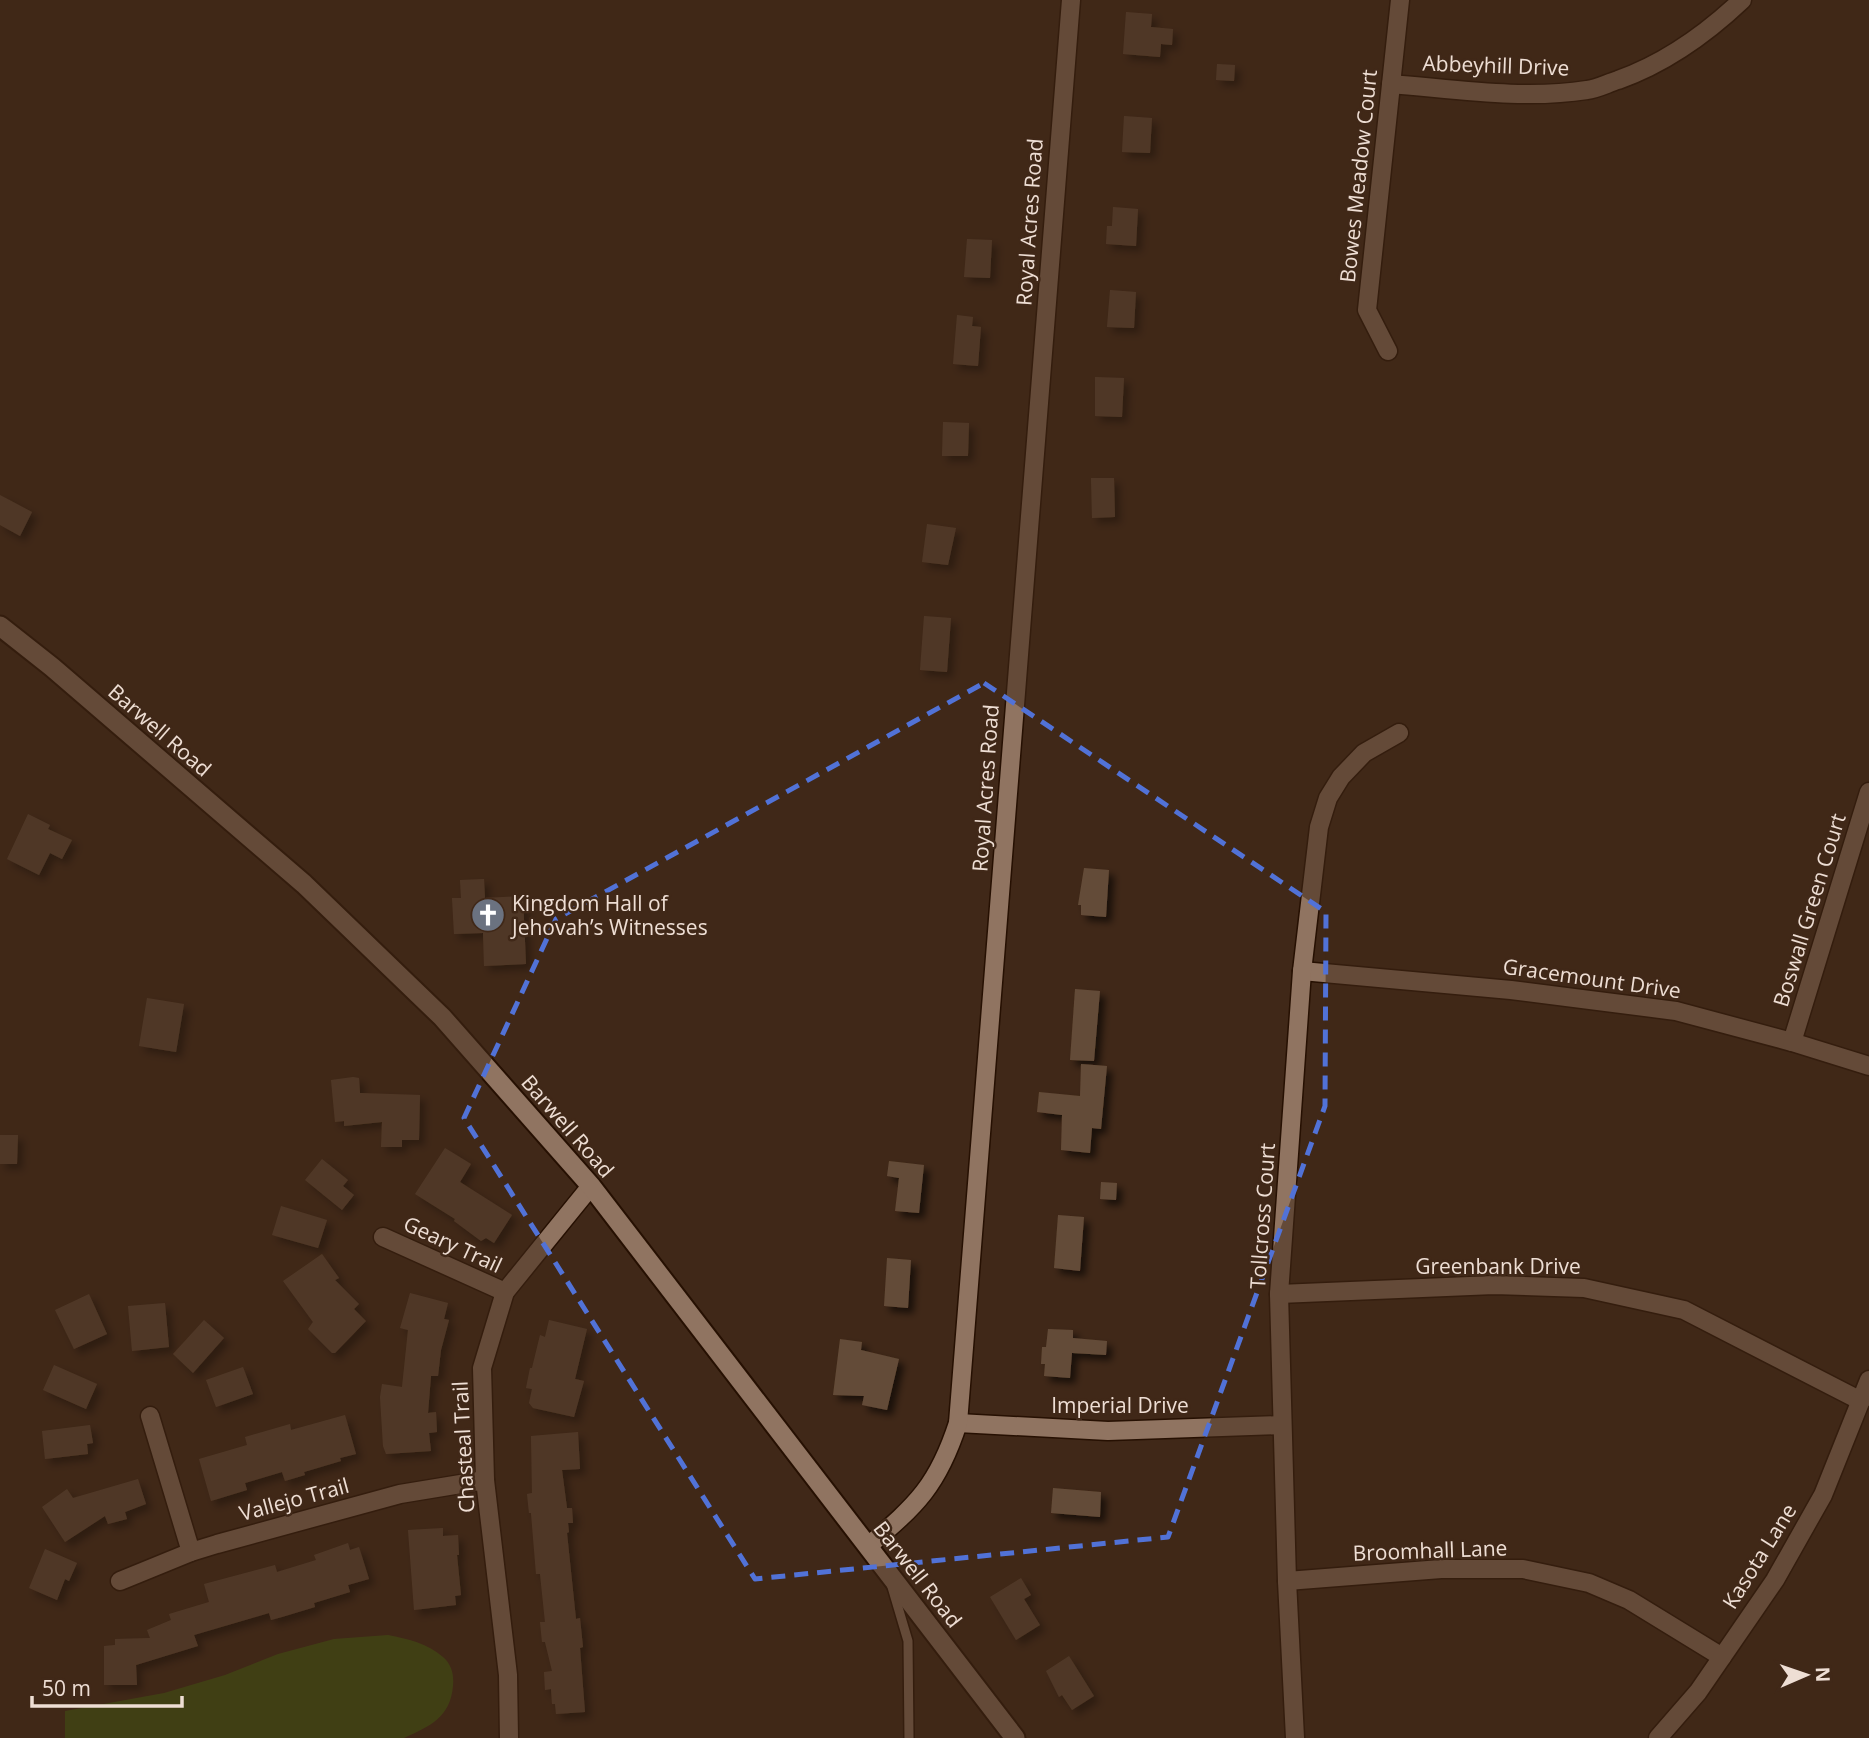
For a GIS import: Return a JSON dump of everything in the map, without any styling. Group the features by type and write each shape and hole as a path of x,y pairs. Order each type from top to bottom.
{"street":[{"name":"Royal Acres Road","path":"868,1546 901,1519 928,1490 947,1457 958,1423 1071,0"},
{"name":"Bowes Meadow Court","path":"1388,351 1367,310 1400,0"},
{"name":"Abbeyhill Drive","path":"1391,83 1534,94 1589,90 1640,72 1681,51 1742,0"},
{"name":"Barwell Road","path":"2,631 52,667 314,893 442,1017 591,1186 1015,1738"},
{"name":"Tollcross Court","path":"1295,1738 1287,1581 1279,1294 1302,971 1319,827 1328,798 1341,777 1364,752 1399,733"},
{"name":"Boswall Green Court","path":"1793,1042 1869,792"},
{"name":"Gracemount Drive","path":"1302,971 1511,990 1676,1011 1793,1042 1869,1066"},
{"name":"Chasteal Trail","path":"509,1738 508,1675 485,1480 481,1368 505,1292 591,1186"},
{"name":"Geary Trail","path":"383,1237 505,1292"},
{"name":"Greenbank Drive","path":"1279,1294 1494,1285 1584,1288 1684,1310 1861,1401"},
{"name":"Kasota Lane","path":"1658,1738 1698,1692 1775,1580 1823,1495 1869,1380"},
{"path":"150,1416 191,1552"},
{"name":"Imperial Drive","path":"958,1423 1108,1431 1282,1425"},
{"name":"Vallejo Trail","path":"120,1581 191,1552 400,1494 485,1480"},
{"name":"Broomhall Lane","path":"1287,1581 1441,1569 1522,1569 1589,1583 1629,1600 1722,1657"}],"lane":[{"path":"889,1575 908,1642 909,1738"}],"highlighted area":[{"path":"984,683 1326,912 1325,1106 1168,1537 755,1579 464,1118 556,919"}],"green space":[{"path":"388,1635 410,1640 437,1652 446,1660 453,1674 451,1697 443,1713 430,1725 404,1738 65,1738 65,1711 164,1693 225,1675 278,1654 334,1639"}],"building":[{"path":"1126,12 1152,14 1151,27 1173,29 1172,45 1161,44 1160,57 1123,54"},
{"path":"1217,64 1235,65 1234,81 1216,80"},
{"path":"1124,116 1152,118 1150,153 1122,152"},
{"path":"1113,207 1138,209 1136,246 1106,244 1107,226 1112,226"},
{"path":"967,239 992,240 990,278 964,277"},
{"path":"1110,290 1136,292 1134,328 1107,327"},
{"path":"957,315 973,317 972,326 981,327 978,366 953,364"},
{"path":"1095,377 1124,378 1122,417 1095,416"},
{"path":"943,422 969,423 968,456 942,456"},
{"path":"1091,478 1114,478 1115,517 1092,518"},
{"path":"0,495 32,512 20,536 0,525"},
{"path":"927,524 956,528 948,565 922,562"},
{"path":"924,616 951,618 947,672 920,670"},
{"path":"28,814 50,825 48,829 72,840 62,859 50,853 39,875 7,859"},
{"path":"1084,868 1109,870 1106,917 1081,915 1081,905 1078,905"},
{"name":"Kingdom Hall of Jehovah’s Witnesses","path":"484,879 485,898 523,896 526,964 484,966 483,933 454,934 452,898 461,898 460,880"},
{"path":"1075,989 1100,991 1094,1061 1070,1060"},
{"path":"147,998 184,1004 176,1052 139,1046"},
{"path":"1081,1064 1107,1066 1101,1129 1092,1128 1090,1153 1061,1150 1062,1115 1037,1112 1039,1092 1080,1096"},
{"path":"359,1078 360,1093 420,1095 419,1140 402,1140 402,1147 381,1147 382,1122 344,1126 344,1121 335,1122 331,1080"},
{"path":"0,1135 18,1135 17,1164 0,1164"},
{"path":"445,1148 471,1164 460,1182 512,1215 494,1243 486,1238 481,1241 454,1221 455,1219 415,1194"},
{"path":"322,1159 348,1180 343,1186 354,1195 342,1210 305,1180"},
{"path":"889,1161 924,1165 919,1213 895,1211 899,1178 887,1176"},
{"path":"1101,1182 1117,1183 1116,1200 1100,1199"},
{"path":"281,1206 327,1220 318,1248 272,1235"},
{"path":"1058,1215 1084,1217 1080,1271 1054,1268"},
{"path":"322,1254 339,1278 335,1280 359,1304 354,1309 366,1321 335,1353 308,1329 313,1322 283,1281"},
{"path":"887,1258 911,1260 908,1308 884,1306"},
{"path":"410,1293 448,1303 444,1319 449,1320 438,1376 431,1376 428,1413 436,1412 437,1432 429,1433 431,1451 386,1454 383,1446 380,1397 382,1384 402,1387 408,1330 400,1328"},
{"path":"89,1294 107,1334 74,1349 55,1310"},
{"path":"165,1303 169,1347 132,1351 128,1306"},
{"path":"204,1320 224,1338 193,1373 173,1354"},
{"path":"549,1320 587,1329 575,1379 584,1381 574,1417 533,1408 529,1403 532,1389 526,1388 530,1368 540,1335 545,1337"},
{"path":"1048,1329 1073,1330 1073,1338 1107,1341 1106,1355 1072,1353 1070,1378 1044,1376 1045,1364 1041,1364 1042,1347 1046,1347"},
{"path":"840,1339 862,1342 861,1350 899,1359 887,1410 862,1405 864,1396 833,1395"},
{"path":"54,1365 97,1384 86,1409 43,1390"},
{"path":"243,1367 253,1394 216,1407 206,1380"},
{"path":"345,1415 356,1454 285,1481 282,1472 245,1483 247,1490 211,1501 199,1459 247,1445 245,1437 290,1424 291,1430"},
{"path":"90,1425 93,1443 87,1444 88,1454 45,1459 42,1431"},
{"path":"578,1432 580,1469 562,1470 567,1508 572,1508 573,1523 568,1523 567,1533 576,1619 580,1618 583,1647 580,1648 585,1712 556,1714 551,1689 545,1690 544,1672 552,1671 545,1642 542,1642 540,1622 545,1622 540,1574 536,1574 527,1494 532,1493 531,1436"},
{"path":"138,1479 146,1504 125,1512 127,1519 108,1524 105,1516 65,1542 42,1507 67,1489 73,1498"},
{"path":"1053,1488 1101,1492 1100,1517 1051,1513"},
{"path":"443,1528 443,1536 458,1535 461,1595 455,1596 456,1605 414,1610 408,1530"},
{"path":"348,1543 350,1550 359,1547 369,1579 348,1585 350,1592 282,1617 271,1620 269,1613 194,1635 198,1646 136,1665 137,1685 104,1685 104,1646 115,1645 115,1639 150,1638 147,1630 171,1620 169,1614 209,1602 204,1584 275,1565 277,1572 316,1560 314,1555"},
{"path":"45,1549 77,1563 69,1581 65,1579 57,1600 29,1588"},
{"path":"1021,1578 1031,1595 1024,1599 1040,1625 1016,1640 990,1597"},
{"path":"1069,1656 1094,1696 1072,1710 1062,1695 1059,1697 1046,1671"}],"place":[{"name":"Kingdom Hall of Jehovah’s Witnesses","path":"488,915"}]}
